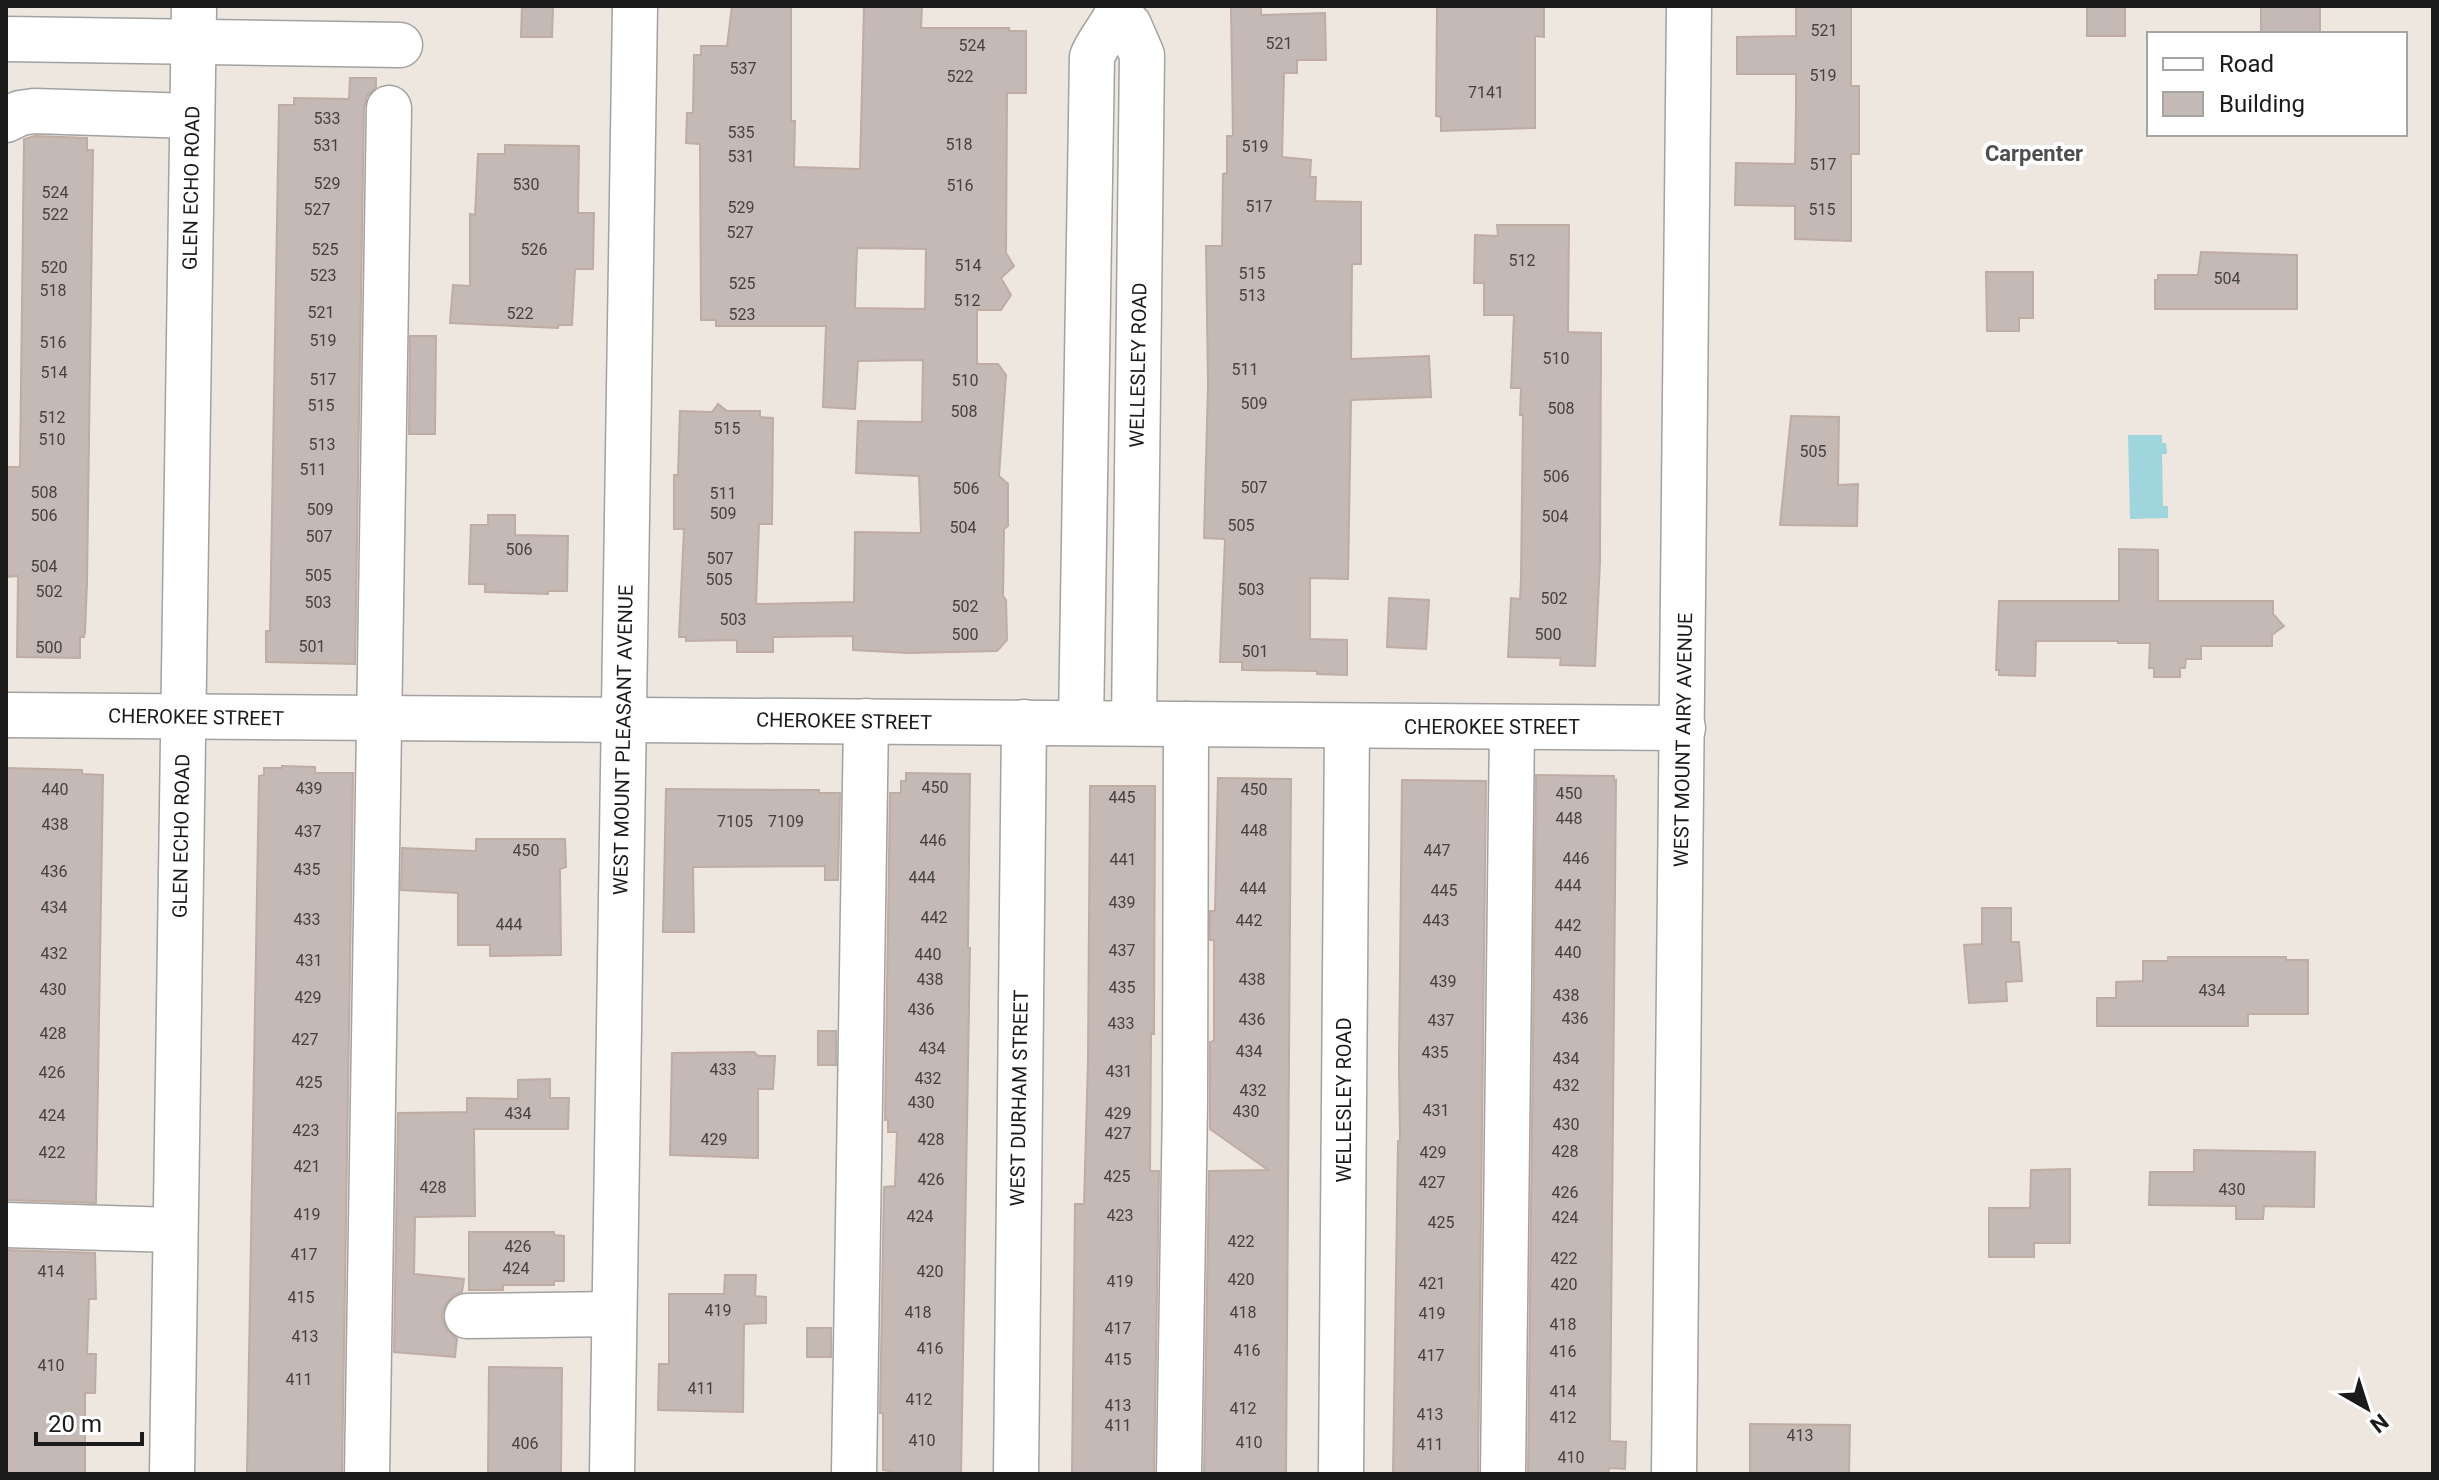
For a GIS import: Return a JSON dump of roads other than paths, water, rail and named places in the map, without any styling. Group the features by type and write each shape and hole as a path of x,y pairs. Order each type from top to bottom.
{"street":[{"name":"WEST MOUNT PLEASANT AVENUE","path":"612,1474 635,6"},
{"name":"WEST MOUNT AIRY AVENUE","path":"1674,1474 1689,6"},
{"name":"WELLESLEY ROAD","path":"1081,723 1092,57 1097,42 1118,11 1129,25 1142,55 1134,723"},
{"path":"6,39 194,24 400,45"},
{"name":"GLEN ECHO ROAD","path":"172,1474 194,24"},
{"path":"367,1474 389,108"},
{"path":"6,120 34,111 192,116"},
{"path":"1087,364 1138,364"},
{"name":"CHEROKEE STREET","path":"6,715 1683,728"},
{"path":"854,1474 866,721"},
{"name":"WEST DURHAM STREET","path":"1016,1474 1024,722"},
{"path":"1179,1474 1185,1104 1186,724"},
{"name":"WELLESLEY ROAD","path":"1341,1474 1347,726"},
{"path":"1503,1474 1512,727"},
{"path":"6,1225 175,1230"},
{"path":"467,1316 614,1314"}],"water":[{"path":"2128,435 2162,435 2162,443 2166,443 2167,454 2162,454 2163,506 2168,506 2168,518 2130,519"}],"district":[{"name":"Carpenter","path":"2034,153"}]}
